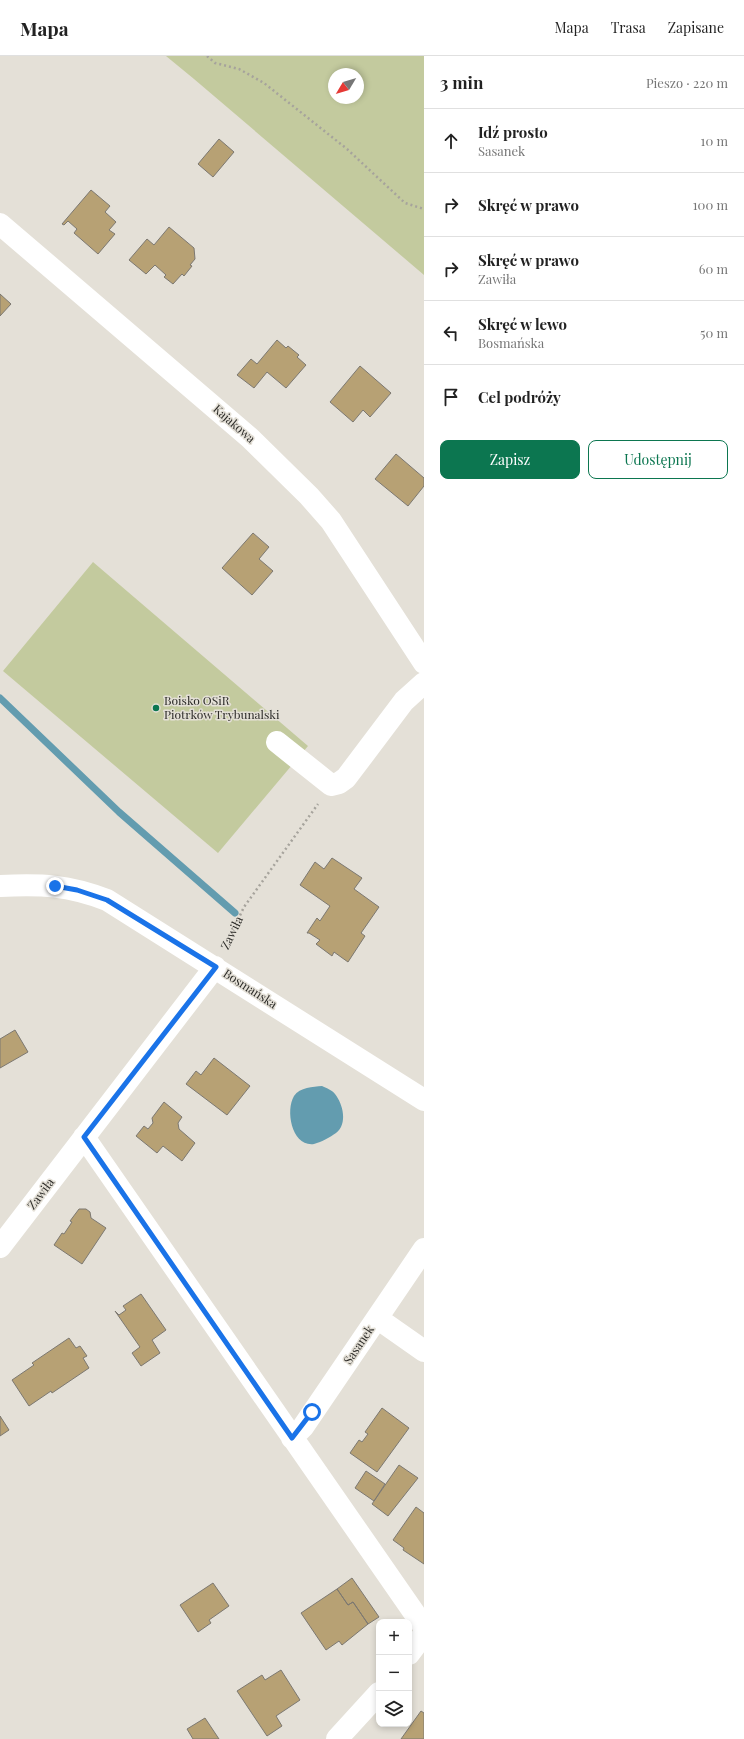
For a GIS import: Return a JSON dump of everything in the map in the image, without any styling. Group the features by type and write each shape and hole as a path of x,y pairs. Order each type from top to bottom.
{"street":[{"name":"Kajakowa","path":"0,224 250,438 309,496 335,527 421,653"},
{"path":"277,742 331,785 339,784 346,778 404,701 424,684"},
{"name":"Bosmańska","path":"0,886 36,884 77,890 92,894 122,909 216,967 424,1100"},
{"name":"Zawiła","path":"0,1247 216,967"},
{"path":"84,1137 424,1627"},
{"name":"Sasanek","path":"292,1438 303,1427 424,1249"},
{"path":"377,1318 424,1351"},
{"path":"412,1650 424,1634"},
{"path":"337,1739 376,1697"}],"path":[{"path":"207,56 215,63 239,69 264,83 347,149 405,203 424,210"},
{"name":"Zawiła","path":"216,967 244,907 331,785"}],"green space":[{"path":"166,56 424,56 424,275 194,79"},
{"name":"Boisko OSiR Piotrków Trybunalski","path":"93,562 308,746 218,853 3,671"}],"water":[{"path":"322,1086 332,1091 338,1098 343,1114 342,1125 336,1133 320,1142 314,1144 306,1143 300,1140 292,1127 290,1110 291,1102 294,1096 300,1091 307,1088"}],"building":[{"path":"219,139 234,152 213,177 198,164"},
{"path":"91,190 110,206 105,212 116,222 109,230 115,234 98,254 74,233 77,229 68,221 64,225 62,224"},
{"path":"169,227 194,248 195,259 190,265 192,266 184,276 182,274 173,284 164,277 166,275 155,265 146,274 129,260 147,239 154,245"},
{"path":"0,294 11,304 0,316"},
{"path":"277,340 286,348 288,346 299,355 297,357 306,365 286,388 267,372 254,388 237,375 251,359 257,364"},
{"path":"360,366 391,393 370,417 363,410 353,422 330,402"},
{"path":"396,454 424,478 424,486 408,506 375,479"},
{"path":"253,533 269,547 259,559 273,571 252,595 222,568"},
{"path":"332,858 362,878 354,889 379,907 361,933 365,936 348,962 334,952 332,956 316,944 320,940 307,933 317,918 320,921 330,906 300,885 315,862 324,869"},
{"path":"15,1030 28,1052 0,1068 0,1039"},
{"path":"214,1058 250,1086 227,1115 186,1084 196,1071 201,1075"},
{"path":"164,1102 182,1117 178,1123 179,1129 195,1143 182,1161 163,1146 157,1153 136,1136 144,1126 148,1129 153,1123 152,1118"},
{"path":"79,1209 86,1209 90,1212 91,1218 106,1228 82,1264 54,1245 62,1233 64,1234 72,1222 70,1221"},
{"path":"141,1294 166,1330 152,1340 160,1353 141,1366 132,1353 140,1347 115,1311 119,1315 126,1310 123,1306"},
{"path":"69,1338 76,1348 80,1346 87,1356 83,1358 89,1368 52,1393 51,1391 29,1406 12,1380 34,1365 32,1363"},
{"path":"382,1408 409,1428 377,1472 350,1453 359,1440 362,1442 368,1434 365,1432"},
{"path":"0,1416 9,1430 0,1436"},
{"path":"399,1465 418,1478 388,1516 372,1504"},
{"path":"366,1471 385,1484 374,1501 355,1488"},
{"path":"416,1507 424,1513 424,1564 403,1550 404,1548 393,1540"},
{"path":"352,1578 379,1617 368,1624 353,1602 348,1605 337,1589"},
{"path":"213,1583 229,1606 209,1620 211,1623 198,1632 180,1605"},
{"path":"337,1589 348,1605 353,1602 368,1624 342,1645 339,1641 326,1650 301,1613"},
{"path":"281,1670 300,1700 276,1716 282,1726 267,1736 237,1691 262,1675 265,1680"},
{"path":"421,1711 424,1713 424,1739 401,1739 410,1727 412,1727 412,1724"},
{"path":"205,1718 219,1739 193,1739 187,1729"}],"waterway":[{"path":"0,698 119,812 235,913"}],"place":[{"name":"Boisko OSiR Piotrków Trybunalski","path":"156,708"}],"route":[{"path":"55,886 92,894 107,900 216,967 84,1137 292,1438 303,1427 312,1412"}]}
